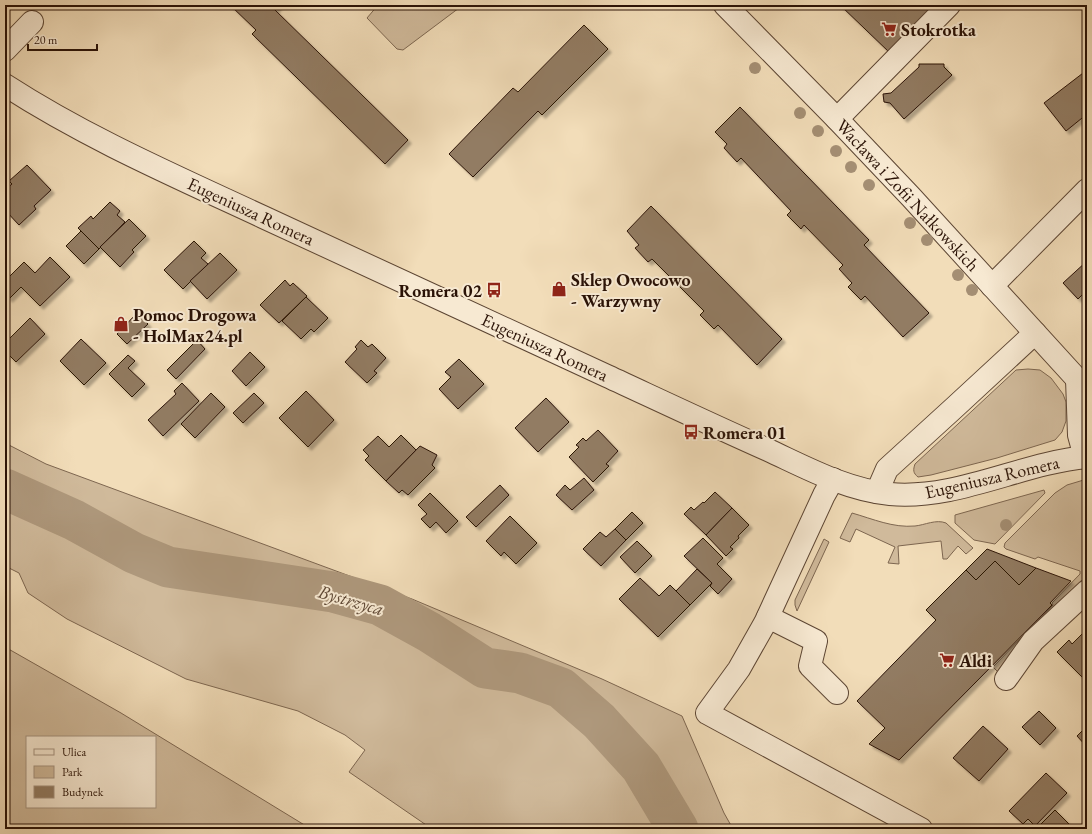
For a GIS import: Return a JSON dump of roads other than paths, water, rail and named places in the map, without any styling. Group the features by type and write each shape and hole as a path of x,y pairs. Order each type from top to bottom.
{"street":[{"name":"Wacława i Zofii Nałkowskich","path":"725,5 837,119 1082,384"},
{"path":"837,119 949,5"},
{"path":"5,50 32,22"},
{"name":"Eugeniusza Romera","path":"5,85 64,121 126,153 708,423 833,479 877,492 920,494 943,491 1042,464 1086,457"},
{"path":"992,286 1087,190"},
{"path":"877,492 886,469 956,407 1034,333"},
{"path":"1082,384 1080,435 1086,457"},
{"path":"833,479 824,495 768,617 739,669 707,713 921,829"},
{"path":"1006,679 1033,641 1087,591"},
{"path":"768,617 816,641 810,666 837,693"}],"waterway":[{"name":"Bystrzyca","path":"5,489 74,520 134,553 168,567 333,592 380,605 429,632 485,668 520,673 561,688 599,721 641,767 678,829"}],"place":[{"name":"Stokrotka","path":"889,29"},
{"name":"Sklep Owocowo - Warzywny","path":"559,289"},
{"name":"Romera 02","path":"494,290"},
{"name":"Pomoc Drogowa - HolMax24.pl","path":"121,324"},
{"name":"Romera 01","path":"691,432"},
{"name":"Aldi","path":"947,660"}]}
